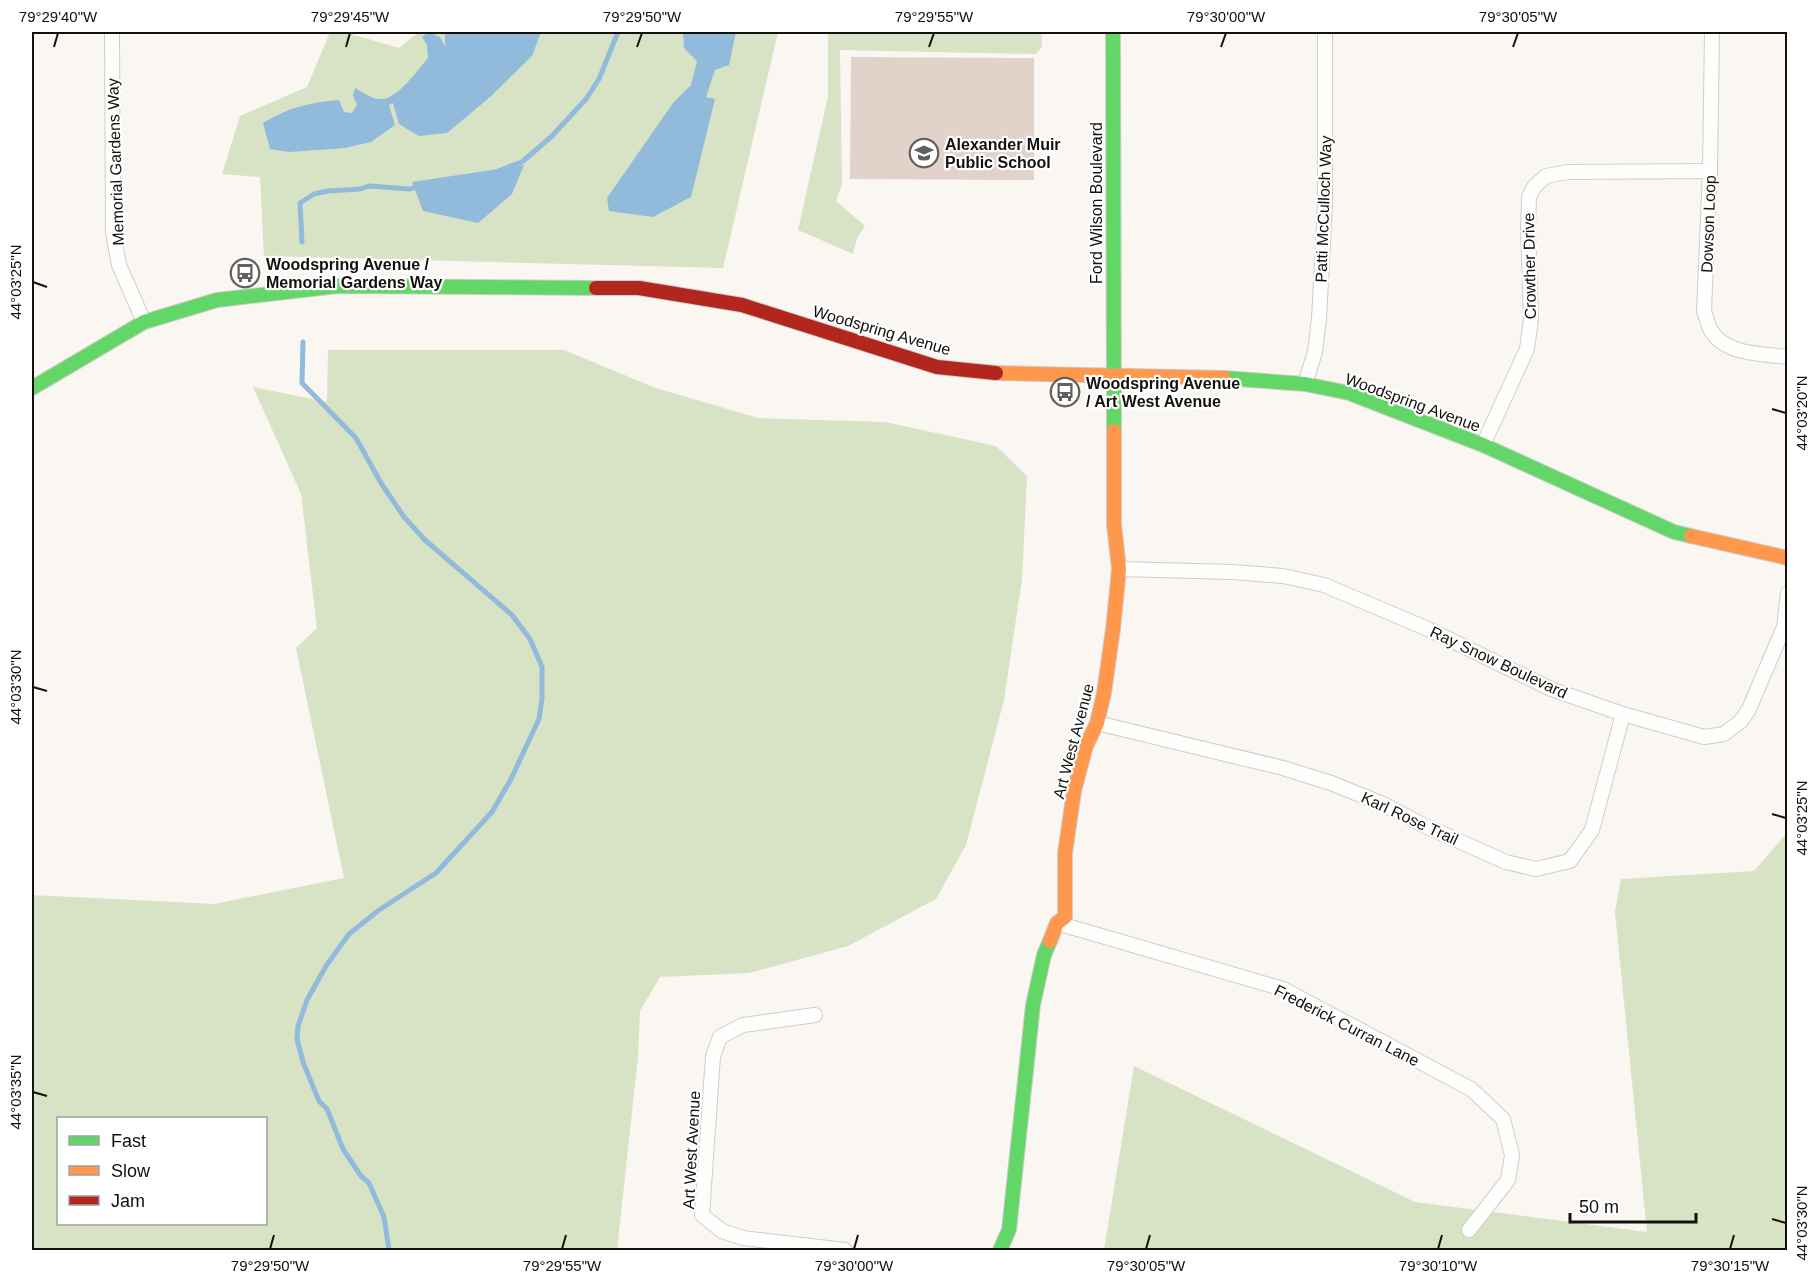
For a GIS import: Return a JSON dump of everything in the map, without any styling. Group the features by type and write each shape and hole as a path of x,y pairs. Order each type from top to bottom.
{"street":[{"name":"Memorial Gardens Way","path":"112,32 113,232 119,265 144,322"},
{"name":"Ford Wilson Boulevard","path":"1112,374 1113,32"},
{"name":"Patti McCulloch Way","path":"1305,384 1315,352 1319,318 1325,204 1325,32"},
{"name":"Dowson Loop","path":"1712,32 1710,171 1704,311 1711,330 1722,342 1740,351 1788,357"},
{"name":"Crowther Drive","path":"1483,445 1527,349 1531,319 1529,197 1534,187 1546,176 1568,172 1710,171"},
{"name":"Woodspring Avenue","path":"32,388 144,322 217,300 338,286 639,288 742,305 938,367 1013,375 1204,376 1305,384 1349,393 1483,445 1674,532 1788,558"},
{"name":"Art West Avenue","path":"1000,1251 1009,1230 1034,1005 1044,955 1057,923 1065,917 1065,853 1074,791 1086,746 1097,723 1112,639 1119,569 1114,524 1112,374"},
{"name":"Ray Snow Boulevard","path":"1119,569 1233,572 1283,576 1324,585 1428,629 1551,690 1623,714 1704,736 1724,734 1741,721 1749,709 1784,627 1788,593"},
{"name":"Karl Rose Trail","path":"1097,723 1283,768 1331,783 1385,805 1425,826 1506,862 1536,869 1570,861 1592,830 1623,714"},
{"name":"Frederick Curran Lane","path":"1057,923 1283,989 1471,1089 1503,1119 1512,1155 1508,1180 1469,1230"},
{"name":"Art West Avenue","path":"815,1016 743,1025 720,1037 713,1056 702,1215 722,1231 743,1238 845,1251"}],"green space":[{"path":"330,32 344,32 399,48 419,32 778,32 723,268 264,256 260,177 222,174 240,116 307,87"},
{"path":"828,32 1041,32 1042,47 1036,54 840,50 842,184 836,201 865,226 857,238 853,254 798,230 828,96"},
{"path":"328,350 564,350 656,388 758,418 885,422 996,446 1027,476 1022,579 1004,700 966,845 936,899 848,946 749,973 660,977 640,1011 638,1057 617,1250 32,1250 32,895 214,904 344,878 296,648 317,628 301,494 253,387 327,402"},
{"path":"1787,833 1787,1250 1104,1250 1134,1066 1415,1202 1647,1232 1615,912 1621,879 1754,871"}],"water":[{"path":"429,32 440,37 445,46 447,32 541,32 532,56 489,98 447,133 419,136 399,124 393,103 389,105 395,125 371,142 345,148 289,152 270,149 263,123 290,109 339,100 344,112 352,113 357,105 353,95 355,88 379,99 395,94 428,58 427,45 422,37"},
{"path":"683,32 736,32 729,65 715,70 706,97 715,99 691,197 653,217 609,211 607,198 673,103 691,85 697,61 684,48"},
{"path":"524,165 512,194 478,223 423,211 412,182"}],"building":[{"path":"851,57 1034,58 1034,180 850,179"}],"waterway":[{"path":"498,171 522,162 552,136 586,99 599,79 618,32"},
{"path":"302,242 300,203 314,194 369,186 410,189 419,186"},
{"path":"303,342 302,383 356,438 381,483 404,517 425,540 512,615 530,639 542,667 542,699 539,719 511,779 492,812 436,873 379,910 349,934 326,966 307,1000 298,1026 297,1039 303,1062 319,1101 327,1109 343,1149 361,1176 369,1183 384,1217 389,1250"}],"traffic: fast":[{"path":"1113,32 1114,431"},
{"path":"32,388 144,322 217,300 338,286 596,288"},
{"path":"1224,378 1305,384 1349,393 1483,445 1674,532 1691,536"},
{"path":"1000,1250 1009,1230 1033,1005 1044,955 1050,941"}],"traffic: slow":[{"path":"996,373 1224,378"},
{"path":"1050,941 1057,923 1065,917 1065,853 1074,791 1086,746 1097,723 1104,693 1113,629 1119,569 1114,524 1114,431"},
{"path":"1691,536 1788,558"}],"traffic: jam":[{"path":"596,288 639,288 742,305 937,367 996,373"}],"place":[{"name":"Alexander Muir Public School","path":"924,153"},
{"name":"Woodspring Avenue / Memorial Gardens Way","path":"245,273"},
{"name":"Woodspring Avenue / Art West Avenue","path":"1065,392"}]}
